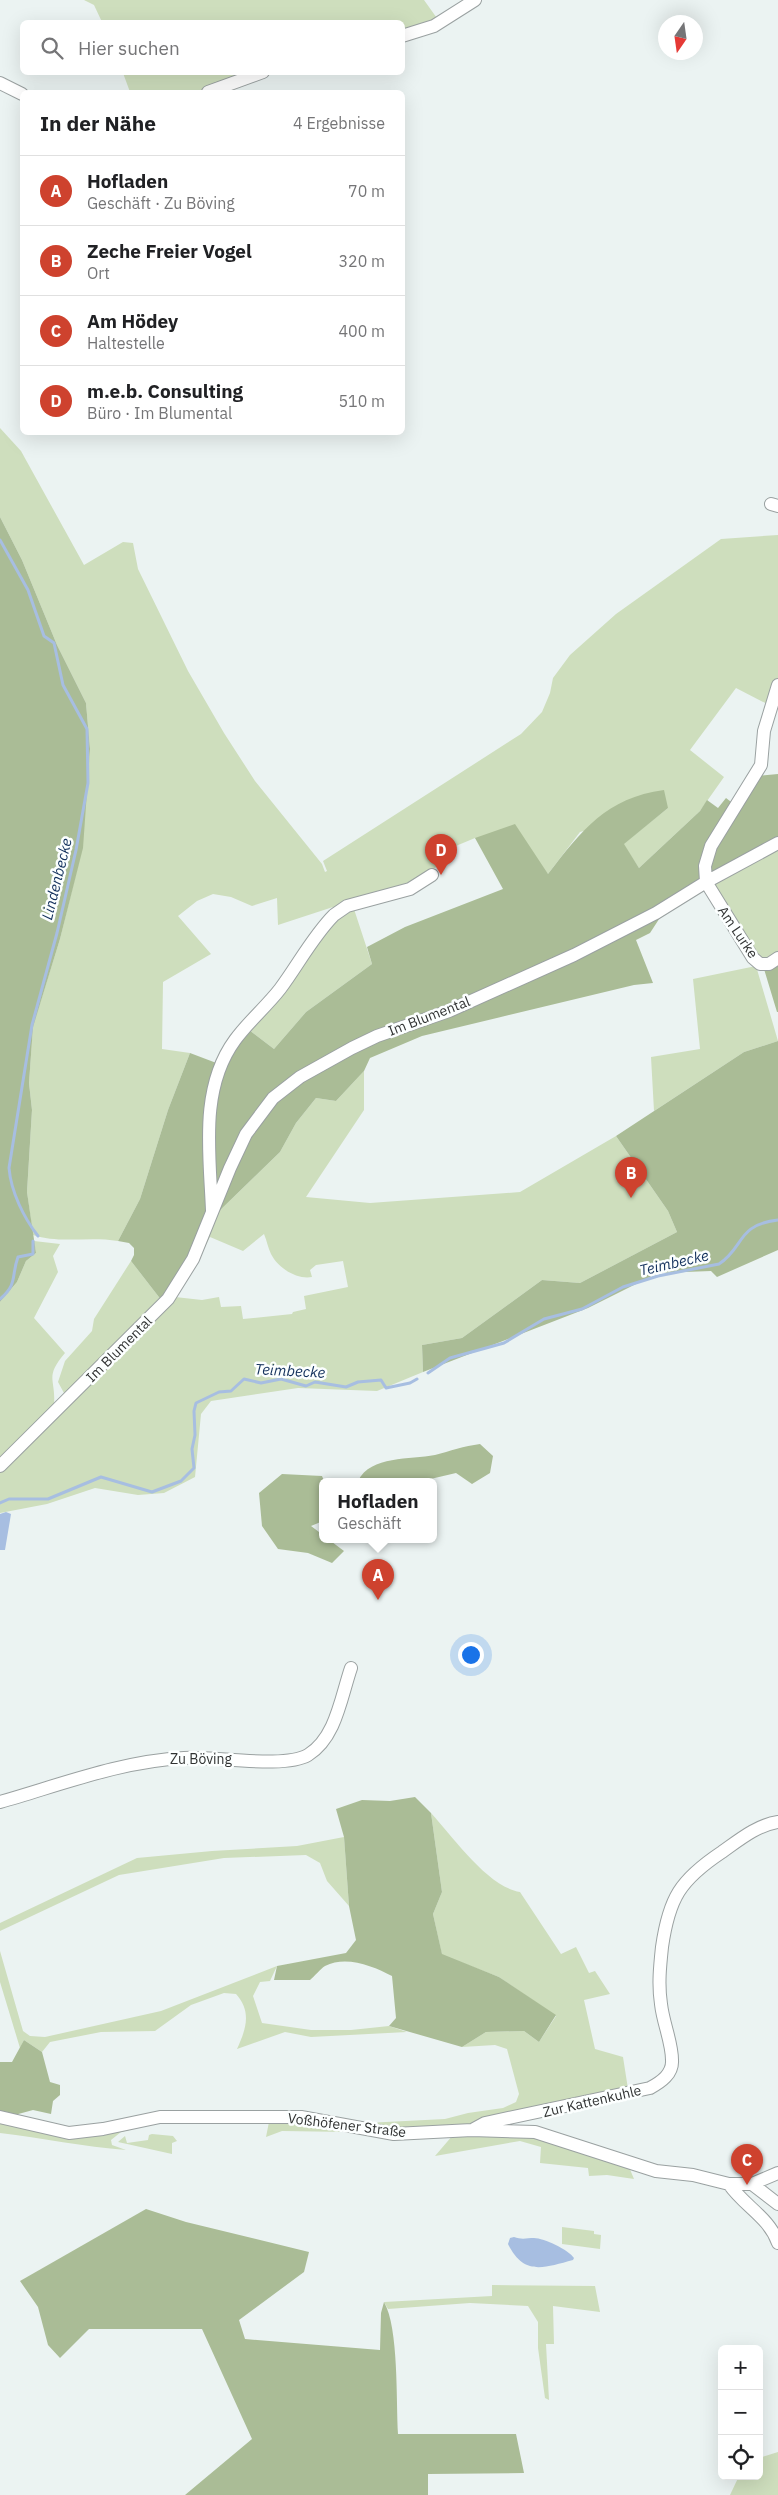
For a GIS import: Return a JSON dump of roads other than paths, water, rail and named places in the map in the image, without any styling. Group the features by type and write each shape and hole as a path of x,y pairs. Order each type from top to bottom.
{"street":[{"path":"405,35 434,26 475,0"},
{"path":"214,90 255,75"},
{"path":"0,83 20,93"},
{"path":"706,882 704,866 711,846 761,765 764,730 778,685"},
{"name":"Im Blumental","path":"0,1466 168,1299 193,1259 230,1168 256,1119 273,1098 300,1077 377,1036 449,1011 574,955 656,913 706,882 778,843"},
{"name":"Im Blumental","path":"212,1213 209,1120 212,1095 217,1076 234,1041 264,1010 334,915 347,906 410,889 432,875"},
{"name":"Am Lurke","path":"706,882 753,958 760,964 769,964 778,958"},
{"name":"Zu Böving","path":"0,1802 140,1762 186,1758 268,1761 298,1759 309,1754 330,1731 351,1668"},
{"name":"Zur Kattenkuhle","path":"472,2130 485,2123 650,2088 666,2077 672,2061 661,2006 660,1976 666,1922 674,1898 687,1881 711,1859 754,1830 778,1822"},
{"name":"Voßhöfener Straße","path":"0,2118 69,2133 104,2129 160,2117 301,2117 394,2134 472,2130 535,2132 656,2171 693,2175 729,2184 752,2184 778,2173"},
{"path":"729,2184 738,2197 770,2226 778,2243"},
{"path":"752,2184 778,2204"}],"water":[{"path":"6,1512 11,1514 5,1550 0,1550 0,1514"},
{"path":"510,2238 522,2239 534,2238 550,2242 562,2248 574,2258 573,2260 543,2267 528,2265 514,2254 508,2244"}],"waterway":[{"name":"Lindenbecke","path":"0,540 28,590 44,636 54,643 63,685 87,729 88,783 76,850 57,933 32,1025 9,1168 12,1186 19,1204 38,1236"},
{"name":"Teimbecke","path":"428,1373 450,1358 504,1343 544,1319 582,1309 623,1287 658,1276 719,1264 733,1251 748,1232 764,1223 778,1220"},
{"name":"Lindenbecke","path":"0,1299 6,1294 12,1284 18,1257 33,1254 33,1241"},
{"name":"Teimbecke","path":"0,1503 9,1499 48,1499 101,1477 152,1492 181,1481 194,1468 192,1449 195,1435 194,1411 196,1403 219,1392 231,1391 244,1379 261,1383 281,1379 306,1386 315,1382 346,1387 358,1382 381,1380 386,1388 410,1383 417,1379"}],"place":[{"name":"m.e.b. Consulting","path":"441,875"},
{"name":"Zeche Freier Vogel","path":"631,1198"},
{"name":"Hofladen","path":"378,1600"},
{"name":"Am Hödey","path":"747,2185"}]}
